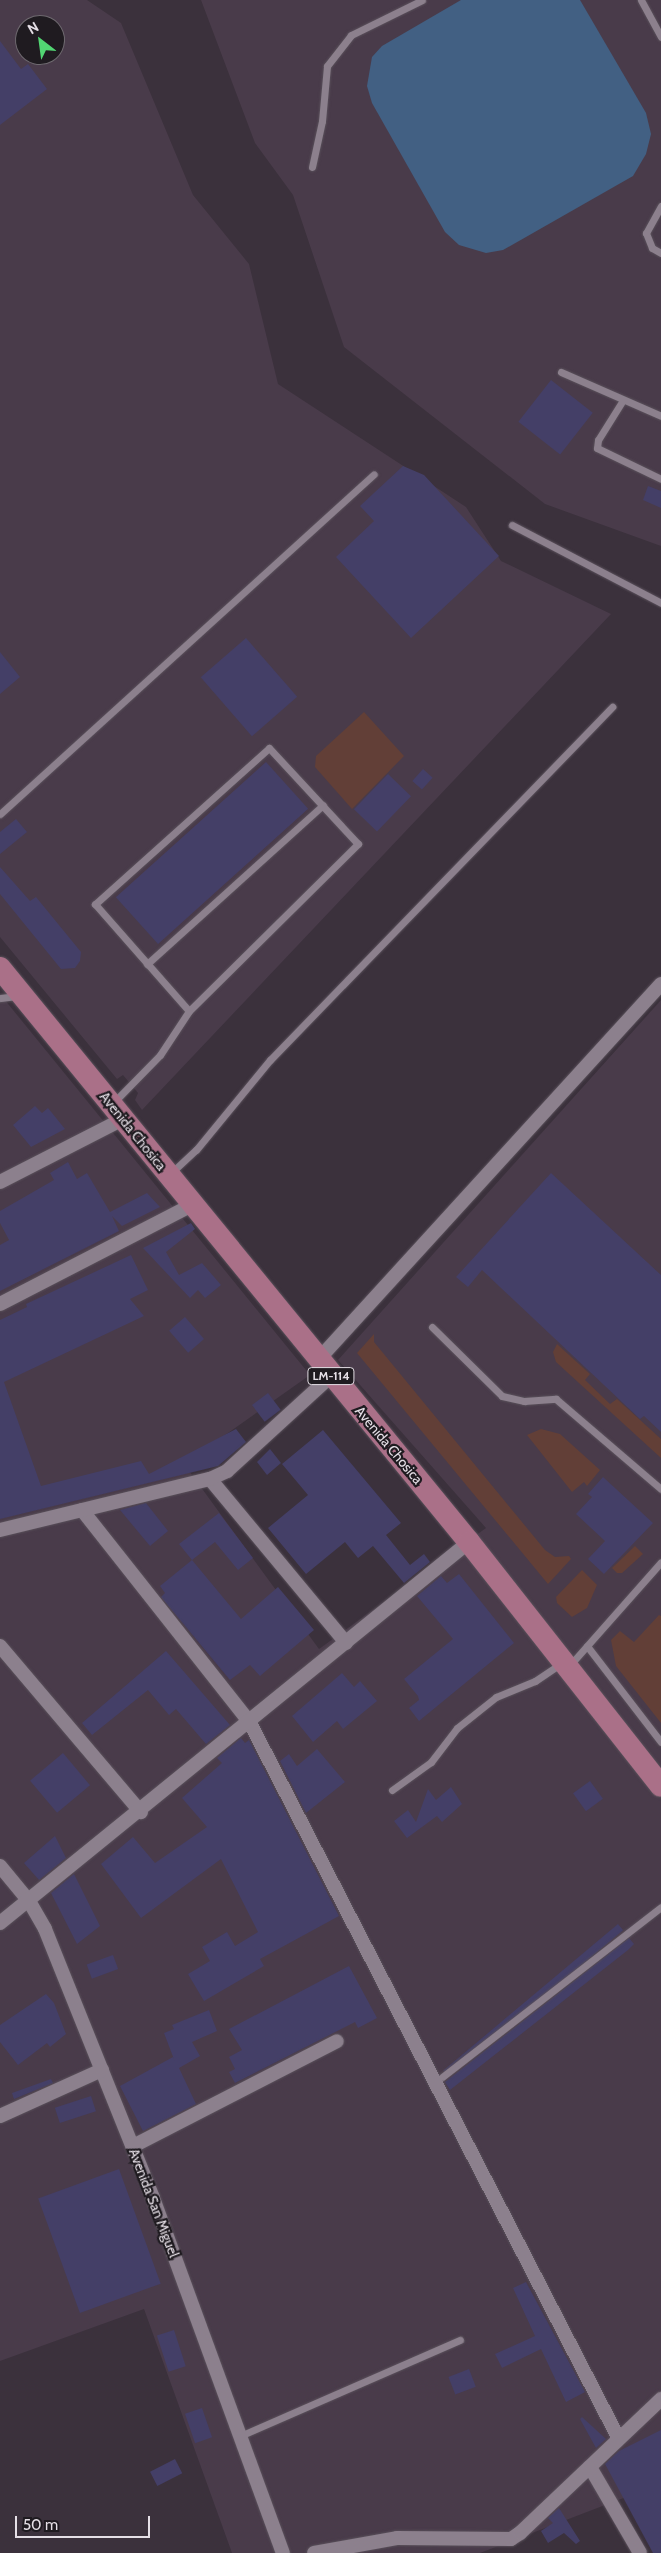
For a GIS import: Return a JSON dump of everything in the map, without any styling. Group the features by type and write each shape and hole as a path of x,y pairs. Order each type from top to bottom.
{"main road":[{"name":"Avenida Chosica","path":"0,968 324,1368 469,1542 564,1666 661,1786"}],"street":[{"path":"0,1530 210,1479 227,1471 324,1368 661,984"},
{"path":"0,1182 117,1112"},
{"path":"0,1304 192,1205"},
{"path":"210,1479 346,1643"},
{"path":"82,1510 250,1723 619,2440"},
{"path":"0,1923 141,1812 469,1542"},
{"path":"0,1646 141,1812"},
{"name":"Avenida San Miguel","path":"0,1866 29,1901 45,1929 133,2146 283,2553"},
{"path":"133,2146 337,2041"},
{"path":"0,2116 102,2070"},
{"path":"314,2553 397,2538 510,2539 590,2467 661,2399"},
{"path":"590,2467 640,2553"}],"lane":[{"path":"312,167 322,121 327,66 350,34 422,0"},
{"path":"642,0 661,37"},
{"path":"661,206 646,232 652,248 661,253"},
{"path":"561,372 661,416"},
{"path":"623,400 598,440 597,448 661,479"},
{"path":"0,814 374,474"},
{"path":"512,525 661,603"},
{"path":"168,1175 196,1150 270,1060 612,707"},
{"path":"117,1112 160,1055 189,1012 358,844 269,748 95,904 189,1012"},
{"path":"147,964 323,805"},
{"path":"0,998 23,996"},
{"path":"432,1326 502,1396 524,1401 556,1399 661,1489"},
{"path":"392,1790 431,1762 457,1728 496,1698 564,1666 586,1646 660,1564"},
{"path":"586,1646 661,1742"},
{"path":"442,2077 661,1907"},
{"path":"240,2436 460,2340"}],"shaded area":[{"path":"0,0 87,0 121,23 193,195 249,264 278,384 466,507 501,561 611,614 142,1110 135,1100 138,1093 123,1075 117,1079 0,937"},
{"path":"201,0 661,0 661,546 545,504 344,347 293,195 255,143"},
{"path":"364,712 404,756 352,809 315,767 316,756"},
{"path":"0,994 310,1375 184,1464 319,1649 486,1528 338,1360 661,1000 661,2553 626,2497 480,2553 232,2553 144,2309 0,2361"},
{"path":"374,1334 374,1342 545,1550 555,1557 569,1556 571,1559 548,1584 357,1353"},
{"path":"557,1344 590,1374 585,1380 610,1404 617,1399 661,1439 661,1458 556,1362 553,1352"},
{"path":"541,1429 560,1434 600,1470 587,1486 584,1482 572,1492 527,1435"},
{"path":"635,1546 643,1554 622,1573 617,1573 612,1568"},
{"path":"582,1570 597,1585 587,1608 572,1617 557,1603 556,1597"},
{"path":"659,1615 661,1616 661,1723 616,1666 611,1640 620,1631 634,1642"}],"water":[{"path":"461,0 580,0 646,113 651,134 646,154 633,176 503,250 486,253 459,245 445,232 372,103 367,86 372,57 382,46"}],"building":[{"path":"0,41 15,61 15,65 18,65 21,69 29,65 47,89 0,125"},
{"path":"551,380 593,413 560,454 518,422"},
{"path":"403,466 424,475 499,556 411,638 336,557 374,521 360,506"},
{"path":"648,486 661,491 661,508 643,500"},
{"path":"246,638 297,697 252,736 201,677"},
{"path":"0,652 20,677 0,694"},
{"path":"266,762 308,809 158,944 116,897"},
{"path":"423,769 433,778 422,790 412,781"},
{"path":"388,774 411,796 377,831 354,809"},
{"path":"16,819 27,832 0,854 0,832"},
{"path":"0,867 30,901 36,897 81,952 80,961 75,968 61,969 0,894"},
{"path":"35,1106 42,1113 48,1108 65,1129 31,1147 13,1125"},
{"path":"68,1162 77,1179 87,1173 110,1212 147,1193 160,1207 122,1226 112,1216 119,1231 0,1291 0,1245 9,1240 0,1223 0,1211 54,1180 50,1173"},
{"path":"551,1173 661,1275 661,1432 644,1416 640,1419 482,1270 468,1287 456,1277"},
{"path":"191,1223 195,1229 166,1252 179,1275 202,1263 221,1285 205,1298 198,1290 190,1298 143,1248"},
{"path":"131,1255 148,1290 130,1299 144,1316 4,1382 41,1486 141,1461 149,1474 236,1429 246,1442 218,1466 0,1519 0,1320 27,1307 26,1304"},
{"path":"185,1317 204,1339 188,1353 169,1331"},
{"path":"268,1393 281,1410 265,1422 252,1405"},
{"path":"323,1430 401,1523 386,1535 410,1565 424,1554 430,1562 404,1583 373,1546 358,1558 345,1542 306,1574 268,1528 308,1495 282,1464"},
{"path":"270,1449 281,1463 267,1475 257,1462"},
{"path":"603,1477 653,1523 604,1574 588,1559 605,1541 576,1514 592,1497 588,1494"},
{"path":"146,1503 168,1531 150,1546 120,1510"},
{"path":"219,1513 253,1558 238,1570 215,1542 192,1560 179,1544"},
{"path":"192,1560 241,1619 278,1587 314,1630 260,1676 250,1665 230,1680 161,1597 165,1593 160,1586"},
{"path":"459,1574 514,1643 419,1721 409,1708 419,1700 418,1696 404,1679 453,1639 417,1596 441,1576 447,1583"},
{"path":"166,1651 230,1725 206,1744 176,1709 169,1715 148,1690 92,1735 82,1723"},
{"path":"342,1673 354,1687 360,1681 377,1701 343,1729 337,1721 313,1742 292,1716"},
{"path":"241,1738 245,1743 249,1740 339,1916 260,1959 264,1966 204,2001 188,1974 210,1961 202,1947 227,1932 235,1946 258,1932 221,1859 141,1918 101,1864 133,1837 155,1863 207,1827 182,1798 222,1763 217,1758"},
{"path":"317,1749 345,1782 306,1813 280,1761 289,1754 297,1766"},
{"path":"63,1753 90,1785 57,1813 30,1781"},
{"path":"590,1781 603,1799 586,1811 573,1793"},
{"path":"451,1787 462,1804 442,1822 437,1816 407,1838 394,1821 408,1810 416,1822 428,1789 436,1800"},
{"path":"55,1836 66,1858 39,1880 24,1863"},
{"path":"74,1874 100,1926 77,1944 51,1893"},
{"path":"618,1924 623,1930 448,2077 443,2071"},
{"path":"629,1938 634,1944 628,1950 450,2090 445,2082"},
{"path":"113,1955 118,1969 92,1979 87,1965"},
{"path":"349,1966 377,2018 358,2028 355,2022 235,2083 229,2072 235,2069 229,2057 242,2050 229,2029"},
{"path":"46,1994 54,2003 66,2034 50,2047 47,2043 18,2065 0,2042 0,2025"},
{"path":"209,2010 217,2031 192,2042 200,2056 179,2068 196,2104 143,2131 120,2086 173,2057 175,2062 164,2033 174,2029 172,2025"},
{"path":"51,2079 53,2083 14,2099 12,2093"},
{"path":"91,2096 96,2111 60,2123 55,2108"},
{"path":"119,2169 161,2284 80,2313 38,2198"},
{"path":"526,2282 585,2392 566,2402 541,2349 502,2368 495,2354 535,2336 513,2288"},
{"path":"174,2330 186,2366 169,2372 157,2336"},
{"path":"469,2369 476,2387 455,2395 448,2377"},
{"path":"202,2408 212,2437 195,2443 185,2414"},
{"path":"582,2417 606,2439 596,2448 580,2419"},
{"path":"661,2430 661,2553 653,2553 605,2464 619,2451"},
{"path":"175,2459 182,2473 157,2486 150,2472"},
{"path":"559,2508 580,2541 576,2544 564,2533 548,2543 541,2531 553,2523 548,2518"}]}
